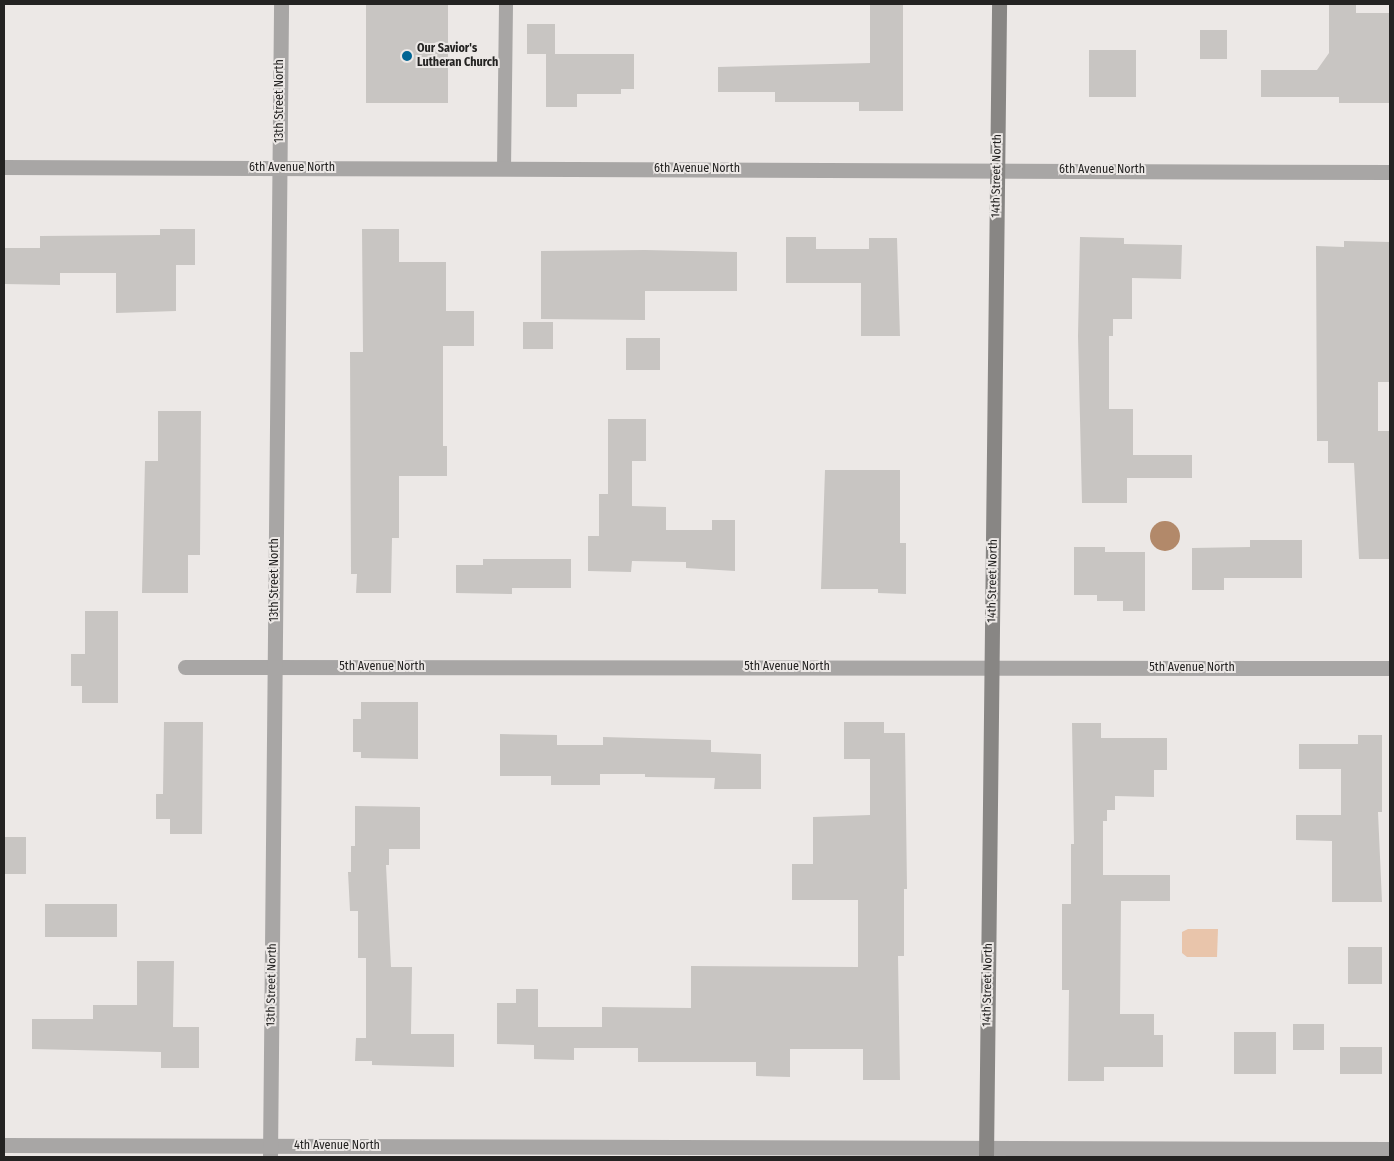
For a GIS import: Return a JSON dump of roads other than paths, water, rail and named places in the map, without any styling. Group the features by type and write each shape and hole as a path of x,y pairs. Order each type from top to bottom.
{"street":[{"name":"13th Street North","path":"270,1151 280,4"},
{"name":"14th Street North","path":"986,1152 999,4"},
{"name":"6th Avenue North","path":"4,166 1390,172"},
{"name":"5th Avenue North","path":"185,667 1390,668"},
{"name":"4th Avenue North","path":"4,1145 270,1151 986,1152 1390,1149"}],"lane":[{"path":"504,169 506,4"}],"place":[{"name":"Our Savior's Lutheran Church","path":"407,56"}]}
